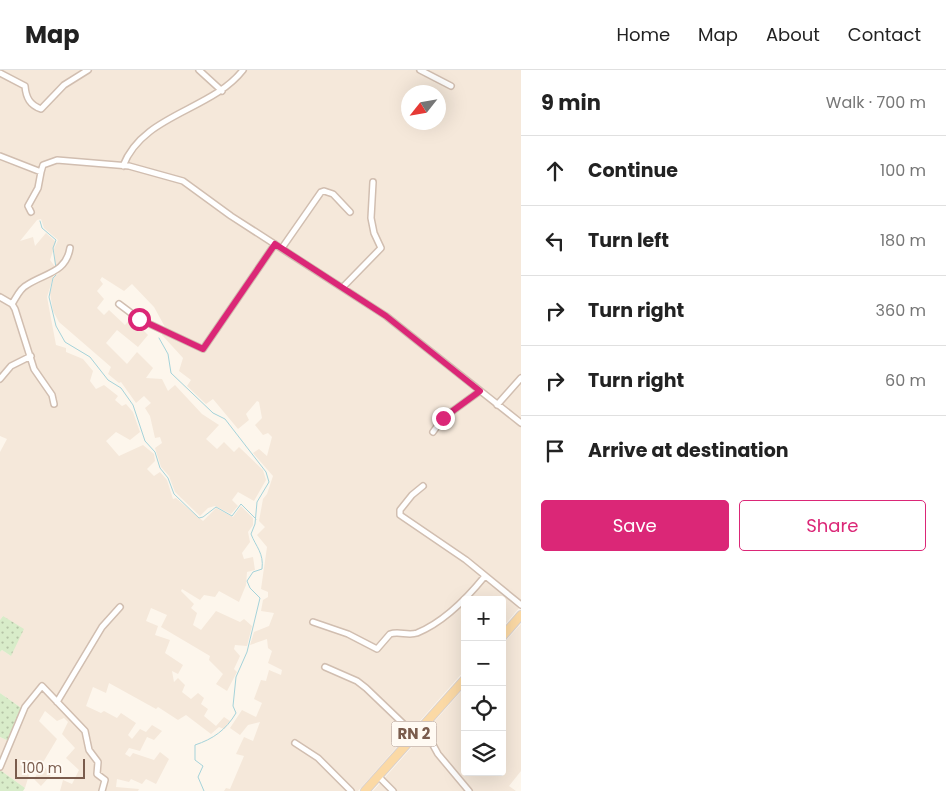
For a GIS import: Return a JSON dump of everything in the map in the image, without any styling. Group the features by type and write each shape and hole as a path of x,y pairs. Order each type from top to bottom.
{"main road":[{"path":"506,632 521,615"},
{"name":"RN 2","path":"365,791 461,683"}],"street":[{"path":"0,73 24,86 26,96 33,106 41,109 64,85 88,70"},
{"path":"199,70 222,91"},
{"path":"123,166 127,157 147,133 222,91 243,70"},
{"path":"420,70 451,86"},
{"path":"0,156 41,172"},
{"path":"31,212 28,206 38,188 43,166 57,160 123,166 183,181 275,244 386,316 521,423"},
{"path":"343,287 381,248 374,233 371,218 371,190 373,182"},
{"path":"282,248 324,190 333,194 350,212"},
{"path":"119,304 139,319 203,349 275,244"},
{"path":"12,304 27,284 59,270 65,264 70,248"},
{"path":"0,297 12,304 38,376 52,395 54,404"},
{"path":"0,379 11,366 31,356"},
{"path":"497,404 521,378"},
{"path":"433,432 443,418 480,391"},
{"path":"423,486 412,495 400,510 400,515 440,541 521,605"},
{"path":"313,622 348,634 377,649 390,634 416,633 440,619 465,598 485,576"},
{"path":"57,702 102,627 120,607"},
{"path":"325,668 357,681 414,734"},
{"path":"0,767 25,707 38,688 42,686 85,731 89,750 98,762 97,774 106,782 102,791"},
{"path":"422,725 438,754 469,791"},
{"path":"295,743 318,758 351,791"},
{"path":"378,776 394,791"}],"shaded area":[{"path":"0,70 521,70 521,606 506,623 506,596 461,596 461,675 358,791 224,791 226,788 230,789 244,756 236,754 244,737 253,741 260,722 248,725 240,735 230,728 242,710 256,717 262,703 254,699 261,680 266,681 269,670 281,675 282,670 268,663 272,651 268,648 267,639 250,645 254,632 269,626 274,613 261,611 263,600 268,597 268,592 261,589 267,547 257,535 265,527 259,521 263,499 267,494 273,476 253,453 259,449 267,456 272,437 268,433 263,435 255,425 262,418 259,402 257,401 246,414 249,420 238,429 213,399 206,404 187,386 191,380 179,371 183,358 162,335 165,327 154,307 132,284 124,291 102,277 100,280 103,284 97,291 104,299 97,308 104,315 109,310 125,325 131,318 148,335 138,347 117,330 106,343 127,364 137,352 153,368 146,378 162,379 168,391 175,385 202,414 219,425 206,439 217,449 224,442 234,452 239,447 263,470 266,480 254,501 238,492 232,500 238,506 231,514 215,506 208,508 200,516 175,492 169,476 161,467 155,448 162,443 160,437 155,438 150,416 145,408 151,403 144,396 136,403 121,382 119,383 108,374 111,367 59,322 53,311 50,293 54,277 59,273 55,265 54,249 58,240 44,228 41,219 37,220 20,241 33,237 35,246 46,233 56,242 50,260 56,268 47,297 56,345 66,348 66,352 83,359 93,371 90,381 96,389 104,385 118,396 115,400 122,406 126,404 133,412 140,432 130,440 116,432 106,441 119,456 143,445 154,454 155,461 147,469 154,476 160,472 167,480 173,499 176,498 203,521 216,508 233,517 241,506 253,518 253,525 248,532 250,542 242,553 244,559 253,557 255,570 247,572 246,585 239,602 219,591 215,597 204,595 200,600 182,589 181,591 194,604 191,608 197,613 193,625 201,630 216,611 240,622 244,619 252,626 247,646 235,645 234,649 240,656 234,669 237,672 227,691 216,684 223,674 209,660 210,656 161,627 167,615 151,608 146,621 158,626 155,635 170,640 165,653 183,665 178,674 172,671 174,682 178,678 185,685 182,692 191,699 198,693 204,698 201,704 208,709 204,716 216,726 224,717 230,721 224,729 219,727 211,734 186,715 178,720 158,707 156,709 109,683 106,693 93,687 86,706 101,713 104,711 117,718 121,713 136,723 128,735 132,739 140,729 146,732 152,725 162,731 154,740 147,737 140,751 129,748 125,754 130,757 133,753 154,760 160,752 169,759 156,784 146,779 142,784 131,779 129,782 117,779 116,787 139,789 138,791 60,791 63,780 72,784 79,770 66,758 75,748 62,734 68,722 64,718 57,721 45,711 39,721 57,739 42,764 51,775 41,786 34,779 40,769 33,761 28,766 29,775 25,788 0,770 0,737 13,743 27,712 0,693 0,652 2,650 11,656 3,616 0,620 0,452 7,439 0,436"},
{"path":"521,624 521,771 509,786 516,791 373,791 461,692 461,776 506,776 506,641"}],"green space":[{"path":"3,616 24,629 11,656 2,650 0,652 0,620"},
{"path":"0,693 27,712 13,743 0,737"},
{"path":"0,770 25,788 23,791 0,791"}],"waterway":[{"path":"40,221 42,228 56,240 53,248 56,268"},
{"path":"56,275 53,278 49,297 56,326 65,342 90,357 108,380 121,388 133,405 145,441 155,452 160,468 168,478 174,494 199,518 216,507 232,516 241,504 256,519"},
{"path":"159,338 168,354 171,373 213,413 225,419 266,472 269,482 257,502 255,524 251,534 261,554 262,569 253,572 247,581 250,588 260,598 247,652 236,677 233,706 236,713 218,733 208,740 195,745 195,760 203,766 198,777 204,791"}],"route":[{"path":"139,319 203,349 214,330 228,313 275,244 386,316 480,391 457,410 443,418"}]}
